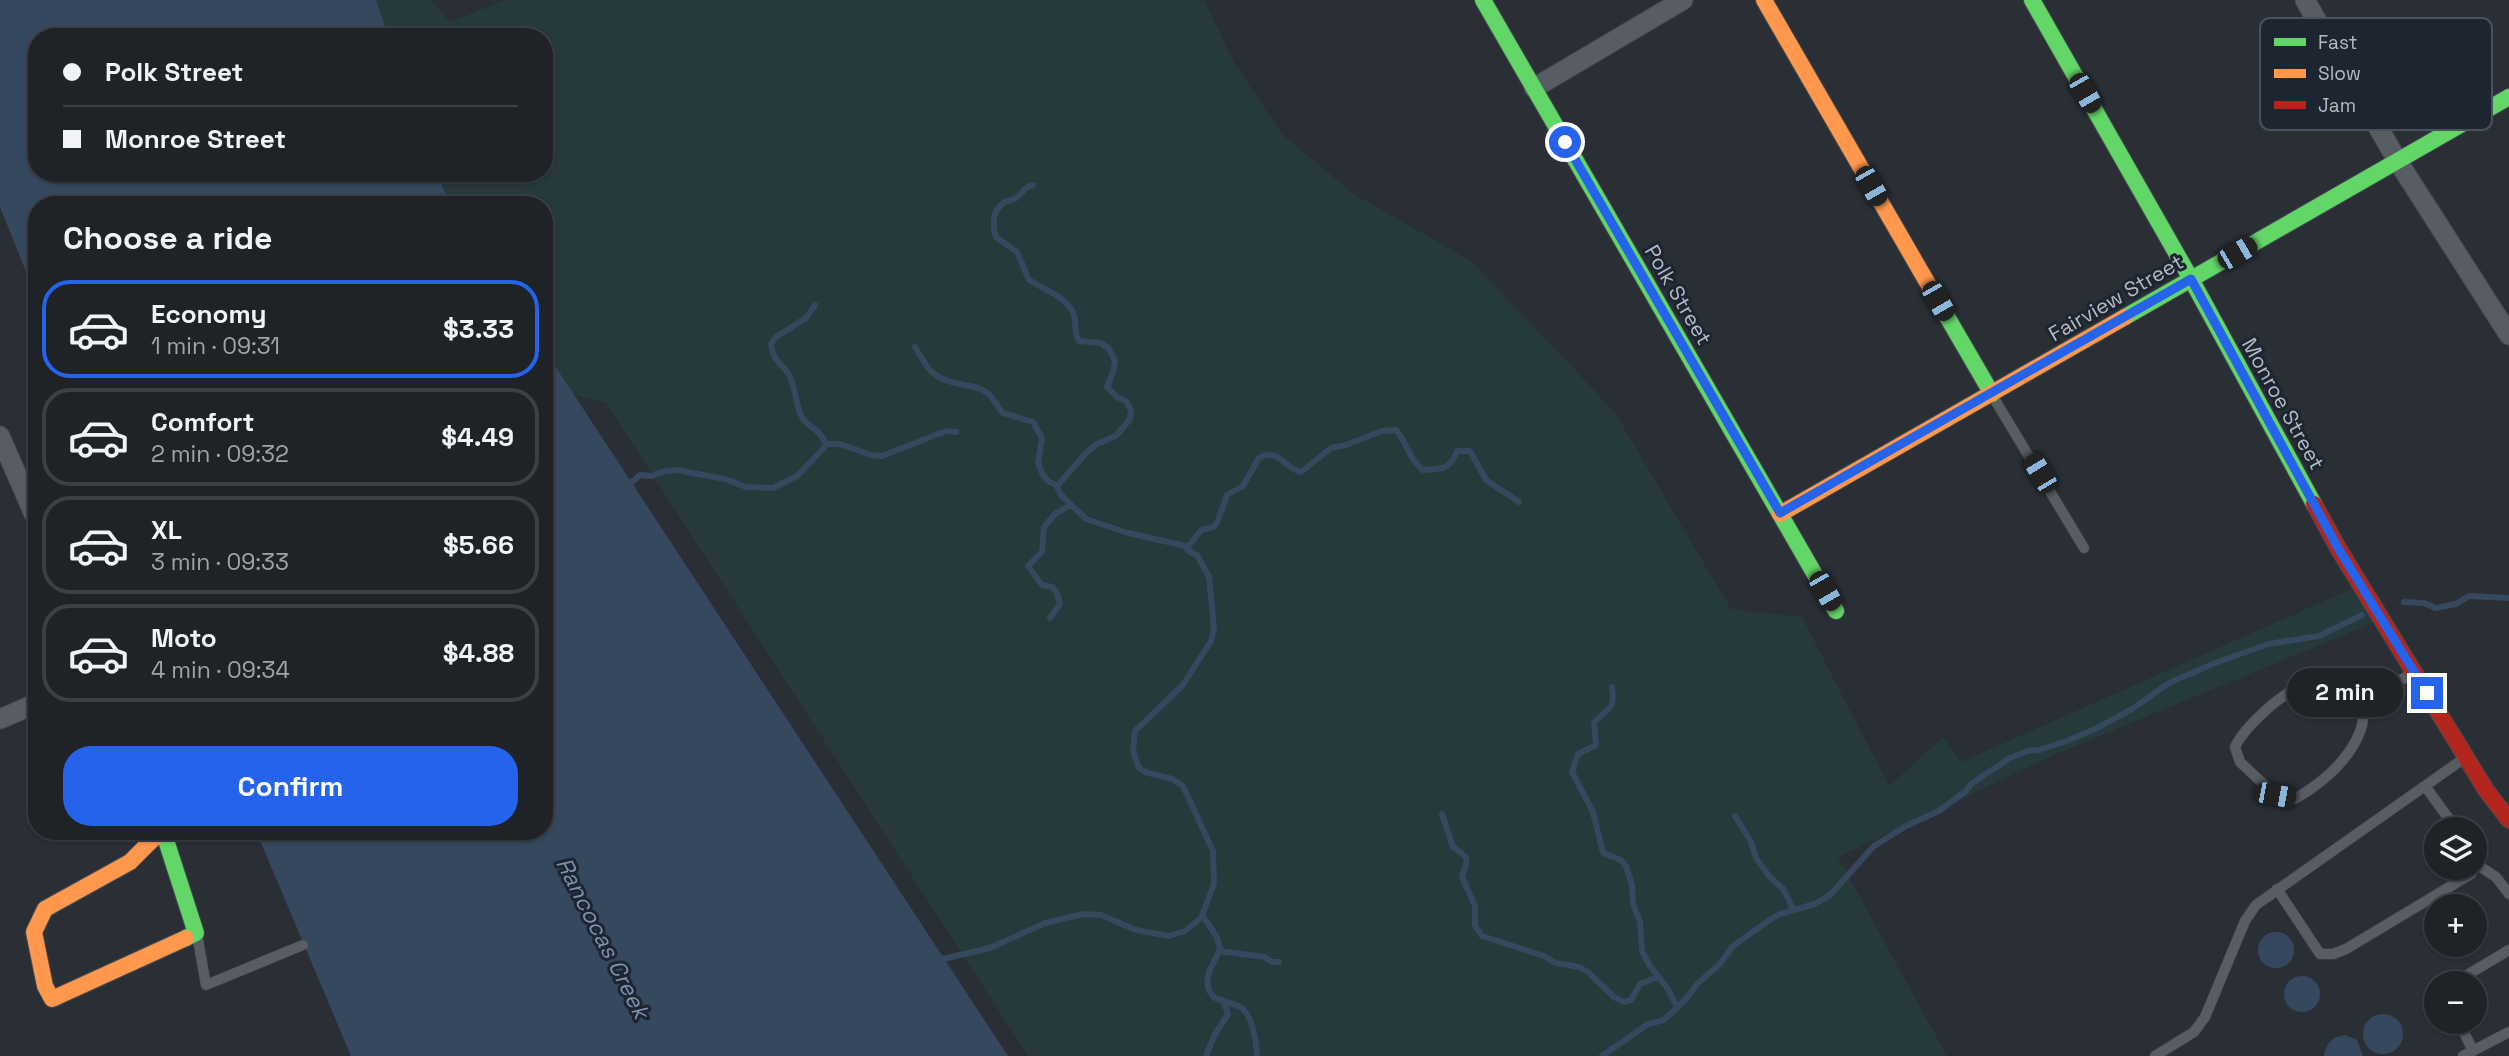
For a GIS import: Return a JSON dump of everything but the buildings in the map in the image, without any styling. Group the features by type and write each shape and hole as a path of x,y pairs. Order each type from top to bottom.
{"street":[{"name":"Polk Street","path":"1483,0 1836,611"},
{"path":"1534,88 1683,0"},
{"path":"1764,0 1992,394"},
{"name":"Monroe Street","path":"2032,0 2191,279 2338,548 2486,790 2509,820"},
{"path":"2305,0 2315,18"},
{"name":"Fairview Street","path":"2492,107 2509,97"},
{"path":"2380,130 2509,335"},
{"name":"Fairview Street","path":"1780,513 2450,130"},
{"path":"0,436 28,500"},
{"path":"0,719 28,707"},
{"path":"153,840 130,862 45,909 34,932 45,986 52,999 196,933 165,840"}],"lane":[{"path":"1992,394 2084,548"},
{"path":"2364,701 2362,727 2345,758 2313,788 2295,799 2275,795 2240,762 2235,747 2242,734 2285,695 2304,686 2325,686 2364,701 2379,695 2413,672"},
{"path":"2155,1056 2194,1032 2205,1017 2245,921 2256,905 2466,757"},
{"path":"2425,786 2448,817"},
{"path":"2487,872 2496,877 2509,894"},
{"path":"2277,889 2320,954 2333,954 2346,949 2461,880"},
{"path":"196,933 206,985 303,945"},
{"path":"2474,971 2509,950"},
{"path":"2462,1034 2468,1053 2509,1032"}],"shaded area":[{"path":"368,0 431,0 450,22 505,0 1204,0 1234,62 1282,134 1354,194 1471,261 1614,411 1731,609 1802,617 1889,786 1943,737 1961,762 2367,582 2388,617 2056,754 1838,857 1947,1056 1028,1056 606,403 560,391 553,381 553,196 444,196 438,182 553,182 553,28 379,28"}],"water":[{"path":"0,0 376,0 386,28 28,28 28,182 441,182 446,196 28,196 28,277 0,207"},
{"name":"Rancocas Creek","path":"553,363 1008,1056 351,1056 260,840 553,840"},
{"path":"2276,932 2289,937 2294,950 2289,963 2276,968 2263,963 2258,950 2263,937"},
{"path":"2302,976 2315,981 2320,994 2315,1007 2302,1012 2289,1007 2284,994 2289,981"},
{"path":"2383,1014 2397,1020 2403,1034 2397,1048 2383,1054 2369,1048 2363,1034 2369,1020"},
{"path":"2345,1035 2357,1040 2363,1056 2324,1056 2330,1041"}],"waterway":[{"path":"1033,185 1013,200 1005,202 995,213 996,237 1017,252 1029,280 1069,306 1073,312 1079,341 1101,343 1109,349 1115,361 1107,387 1117,397 1126,401 1131,410 1130,419 1117,435 1097,444 1086,453 1057,486"},
{"path":"815,305 806,318 776,337 771,344 776,359 792,382 801,415 806,423 820,433 826,444"},
{"path":"915,347 937,376 980,388 1003,413 1033,422 1042,438 1038,463 1043,475 1056,485 1061,495 1086,519 1128,533 1186,546 1188,551 1197,555 1209,577 1214,628 1211,641 1183,685 1135,731 1133,751 1139,768 1172,779 1183,786 1213,851 1214,884 1201,918 1185,931 1169,936 1136,930 1101,915 1084,914 1045,923 990,948 938,960"},
{"path":"1187,548 1201,530 1217,523 1227,495 1243,486 1259,458 1272,455 1301,472 1331,448 1382,431 1396,430 1414,461 1423,470 1444,467 1451,462 1457,451 1470,451 1486,480 1519,502"},
{"path":"826,444 840,444 882,456 946,431 956,432"},
{"path":"626,487 640,475 652,476 677,470 725,479 746,487 773,488 797,476 826,444"},
{"path":"1050,618 1060,604 1057,593 1052,587 1042,585 1028,566 1042,552 1044,527 1056,513 1071,505"},
{"path":"2404,602 2424,603 2436,608 2456,604 2469,596 2509,598"},
{"path":"1602,1056 1648,1024 1664,1020 1698,983 1719,965 1733,946 1780,914 1815,904 1830,895 1874,846 1906,826 1939,811 1966,791 1971,784 2010,758 2067,741 2097,728 2132,709 2169,683 2215,663 2268,644 2319,636 2362,615"},
{"path":"1612,687 1611,705 1594,723 1596,745 1578,754 1572,772 1593,812 1603,853 1621,860 1626,866 1632,885 1633,904 1640,922 1642,951 1677,1007"},
{"path":"1442,814 1453,847 1466,859 1462,877 1475,906 1475,926 1482,936 1544,956 1556,963 1579,967 1614,997 1624,1002 1631,1000 1640,984 1658,977"},
{"path":"1735,816 1751,842 1756,858 1784,890 1793,909"},
{"path":"1202,915 1217,937 1220,949 1208,976 1210,992 1217,999 1238,1006 1246,1013 1253,1031 1257,1056"},
{"path":"1219,951 1265,957 1272,962 1279,962"},
{"path":"1206,1056 1215,1034 1228,1014 1223,1001"}],"traffic: fast":[{"path":"1483,0 1836,611"},
{"path":"2032,0 2191,279 2314,504"},
{"path":"2492,107 2509,97"},
{"path":"2125,317 2451,130"},
{"path":"1942,308 1992,394"},
{"path":"166,840 196,933 186,938"}],"traffic: slow":[{"path":"1764,0 1942,308"},
{"path":"1780,514 2125,317"},
{"path":"152,840 130,862 45,909 34,932 45,986 52,999 186,938"}],"traffic: jam":[{"path":"2314,504 2338,548 2486,790 2509,820"}],"route":[{"path":"1565,142 1780,513 2191,279 2338,548 2427,693"}]}
